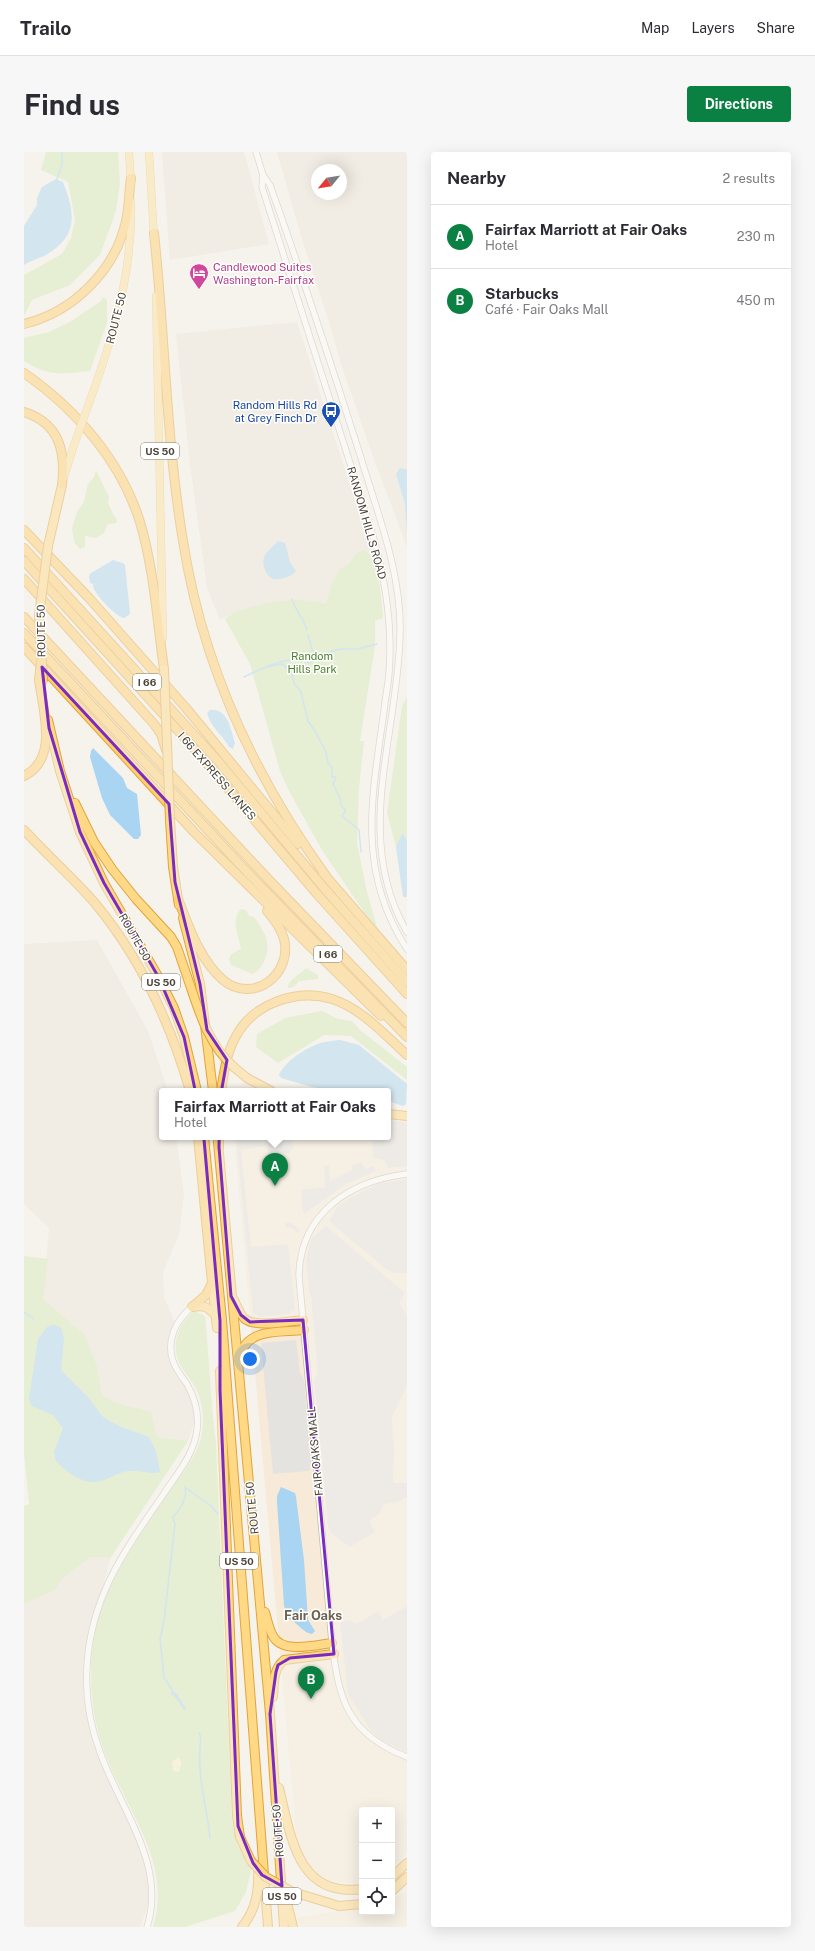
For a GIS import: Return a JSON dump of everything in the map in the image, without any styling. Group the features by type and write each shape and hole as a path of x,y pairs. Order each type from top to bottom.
{"highway":[{"path":"24,324 43,318 70,303 84,293 105,269 124,229 131,178"},
{"path":"154,233 173,469 183,542 197,606 220,681 238,728 270,790 294,830 326,876"},
{"path":"24,373 58,399 90,433 111,462 131,500 145,544 164,669"},
{"path":"24,412 39,418 52,430 56,436 64,462 62,484"},
{"name":"ROUTE 50","path":"62,484 48,546 39,616 41,681 49,728 69,800 91,856 129,928 159,978 174,1008 184,1037 196,1088"},
{"path":"24,530 89,598 186,708 326,876 407,970"},
{"name":"I 66","path":"24,548 218,761 324,888 407,982"},
{"name":"I 66 EXPRESS LANES","path":"24,560 191,745 317,894 407,994"},
{"path":"24,579 154,724 163,740 168,757"},
{"path":"24,617 269,880 407,1023"},
{"name":"I 66","path":"24,633 248,873 407,1037"},
{"path":"24,647 194,832 407,1042"},
{"path":"24,656 48,672"},
{"name":"US 50","path":"164,669 173,867 178,898 200,984 213,1088"},
{"path":"24,776 31,772 40,763 46,747 41,681"},
{"path":"54,747 78,810 94,842 122,883 171,937 178,947 206,1029 225,1058 235,1068 247,1078 265,1088"},
{"path":"24,830 94,903 134,957 163,1013 189,1088"},
{"path":"178,898 202,954 217,975 234,987 244,989 262,986 274,978 282,965 285,951 284,939 281,930 271,915 249,893 237,875"},
{"path":"222,1088 230,1049 235,1037 246,1021 270,1004 291,997 319,997 332,999 347,1006 365,1018 407,1055"},
{"path":"391,1114 407,1116"},
{"path":"198,1140 215,1315 226,1394"},
{"name":"ROUTE 50","path":"204,1140 222,1320 226,1394 268,1927"},
{"name":"ROUTE 50","path":"218,1140 231,1296 270,1714 284,1927"},
{"path":"192,1307 206,1295 212,1283"},
{"path":"231,1296 241,1315 250,1322 303,1320"},
{"path":"192,1307 202,1305 209,1308 215,1315"},
{"path":"238,1363 242,1347 251,1337 261,1334 304,1330"},
{"path":"220,1353 220,1390 237,1816 240,1837 251,1861 266,1877 294,1892 339,1906 359,1904"},
{"path":"260,1595 273,1637 279,1643 292,1647 332,1643"},
{"path":"270,1714 278,1665 290,1658 334,1654"},
{"path":"274,1764 292,1841 304,1867 317,1881 331,1887 346,1890 359,1889"},
{"path":"242,1927 250,1917 257,1900 259,1812"},
{"path":"395,1874 407,1863"},
{"path":"281,1865 293,1927"},
{"path":"395,1888 407,1877"}],"main road":[{"name":"ROUTE 50","path":"62,484 111,340 128,272 132,232 129,152"},
{"name":"US 50","path":"149,152 154,233 164,669"}],"street":[{"name":"RANDOM HILLS ROAD","path":"256,152 263,175 270,185 304,282 380,518 395,577 399,605 400,634 398,671 384,765 379,813 379,833 385,876 394,903 407,932"},
{"name":"RANDOM HILLS ROAD","path":"263,175 262,187 371,530 384,577 390,630 390,667 372,800 371,836 375,866 381,891 390,917 407,949"},
{"name":"FAIR OAKS MALL","path":"407,1174 378,1179 350,1191 334,1202 317,1219 308,1232 299,1261 332,1643 338,1688 346,1707 356,1723 378,1744 407,1757"},
{"path":"147,1927 153,1893 150,1868 96,1743 89,1710 87,1666 95,1616 109,1579 123,1553 186,1460 195,1440 197,1422 195,1403 173,1361 171,1348 174,1329 182,1316 192,1307"}],"highlighted area":[{"path":"42,667 169,804 175,882 200,984 207,1030 227,1060 220,1099 219,1147 231,1296 241,1315 250,1322 303,1320 334,1654 290,1658 278,1665 276,1672 270,1714 282,1886 262,1875 253,1863 238,1826 220,1390 220,1321 203,1128 184,1037 159,978 104,883 80,832 49,728"}],"shaded area":[{"path":"162,152 244,152 269,244 170,260"},
{"path":"277,152 407,152 407,547 370,448 341,364 301,236"},
{"path":"297,322 373,556 365,550 357,553 348,565 341,569 332,583 326,604 295,600 260,606 231,614 220,620 207,588 190,464 176,334"},
{"path":"97,940 148,1031 167,1088 159,1088 159,1140 176,1140 184,1194 179,1235 163,1272 164,1297 176,1326 171,1348 197,1413 188,1441 157,1437 136,1408 113,1402 102,1395 97,1366 85,1335 43,1299 49,1228 24,1204 24,944"},
{"path":"248,1074 271,1088 239,1088"},
{"path":"391,1111 407,1113 407,1852 395,1866 395,1807 359,1807 359,1883 329,1880 313,1872 303,1861 297,1843 234,1140 391,1140"},
{"path":"391,1120 407,1123 407,1166 388,1168 384,1160 373,1158 372,1140 391,1140"},
{"path":"236,1140 292,1140 293,1149 290,1150 290,1153 269,1156 267,1146 241,1150 251,1247 288,1244 295,1310 291,1311 291,1314 257,1317 257,1314 253,1314"},
{"path":"361,1162 365,1169 374,1166 376,1171 346,1184 304,1214 301,1190 325,1187 324,1166 329,1165 330,1181 352,1170 352,1165"},
{"path":"407,1179 407,1273 394,1273 386,1269 329,1221 338,1206 351,1197 378,1184"},
{"path":"285,1222 294,1224 300,1230 297,1233 292,1228 285,1227"},
{"path":"326,1226 405,1293 399,1303 407,1315 407,1386 392,1417 394,1448 393,1483 407,1483 407,1497 400,1501 384,1504 379,1514 369,1521 375,1532 350,1547 331,1533 328,1526 314,1379 318,1373 311,1296 309,1291 306,1261 312,1238"},
{"path":"296,1340 300,1372 304,1380 311,1463 309,1471 273,1474 261,1343"},
{"path":"90,1557 111,1557 97,1609 87,1666 93,1729 137,1835 153,1893 140,1927 24,1927 24,1604 55,1590 61,1580"},
{"path":"407,1606 407,1752 383,1741 371,1731 348,1694 340,1623 348,1620 357,1624 378,1611 383,1620"},
{"path":"407,1892 407,1927 302,1927 296,1918 359,1908 359,1915 395,1915 395,1898"}],"green space":[{"path":"46,152 118,152 120,184 116,211 100,255 70,285 32,300 24,316 24,275 62,254 71,238 75,220 68,182 41,170"},
{"path":"103,297 107,300 107,323 90,371 71,373 48,372 24,361 24,338 49,332 70,322 101,301"},
{"path":"96,470 109,497 108,503 117,520 116,523 108,524 104,533 96,538 85,536 85,547 80,549 74,542 72,528 77,512 84,502 88,484 94,477"},
{"name":"Random Hills Park","path":"365,550 373,556 380,586 383,618 375,621 375,646 360,741 364,741 359,788 357,843 367,892 379,934 322,850 289,791 280,771 250,664 225,619 248,608 278,602 302,600 326,604 332,583 341,568 348,565 357,553"},
{"path":"407,697 407,840 402,833 396,847 387,813 402,706"},
{"path":"241,909 246,910 249,916 254,917 264,932 267,942 267,952 264,961 259,969 252,974 231,965 229,959 231,954 241,949 236,928 236,918"},
{"path":"306,968 318,975 318,979 299,981 294,987 288,988 288,985 292,980"},
{"path":"322,1011 338,1019 352,1021 360,1030 407,1067 407,1080 351,1036 324,1035 278,1063 256,1047 257,1034 285,1018"},
{"path":"24,1256 48,1259 43,1299 85,1335 97,1366 102,1395 113,1402 151,1412 157,1437 188,1441 111,1557 90,1557 61,1580 55,1590 24,1604 24,1506 29,1504 24,1453"},
{"path":"194,1311 205,1316 216,1444 232,1820 238,1846 252,1867 246,1892 235,1911 185,1927 153,1927 157,1905 157,1883 153,1862 138,1822 109,1763 98,1732 91,1688 92,1650 97,1625 104,1602 125,1558 188,1465 197,1450 200,1441 203,1423 201,1403 196,1389 182,1368 176,1353 179,1330"}],"sand":[{"path":"178,1757 182,1762 179,1772 173,1771 172,1762"}],"water":[{"path":"56,179 63,182 70,205 72,215 68,233 55,249 24,265 24,226 37,205 37,198 42,187"},
{"path":"400,468 407,470 407,533 405,504 396,474"},
{"path":"278,541 285,543 290,562 296,571 282,579 272,578 269,576 266,573 263,562 266,553"},
{"path":"113,560 125,565 130,613 124,618 120,617 100,598 93,587 93,584 90,583 89,576 91,573"},
{"path":"210,710 221,712 228,721 235,743 233,749 229,747 211,723 207,713"},
{"path":"93,748 123,778 127,788 137,794 141,835 138,839 134,839 110,815 102,798 90,757"},
{"path":"402,833 407,840 407,897 403,897 396,847"},
{"path":"340,1040 359,1045 407,1084 406,1104 403,1106 391,1102 391,1088 317,1088 281,1078 279,1075 291,1060 303,1051 328,1041"},
{"path":"53,1325 61,1328 64,1338 61,1370 88,1397 103,1417 121,1427 149,1437 156,1451 160,1472 152,1473 126,1471 108,1479 88,1482 76,1477 56,1461 54,1452 63,1428 53,1415 32,1406 29,1399 38,1339 47,1327"},
{"path":"281,1487 295,1493 296,1497 304,1560 308,1620 315,1631 312,1634 308,1633 287,1618 284,1605 277,1502 277,1496"},
{"path":"171,1690 177,1694 186,1709 184,1710 175,1697 171,1694"}],"waterway":[{"path":"56,181 62,165 62,152"},
{"path":"292,599 307,630"},
{"path":"308,635 315,660"},
{"path":"244,677 276,663 294,660 310,663 324,654 339,649 357,649 377,644"},
{"path":"266,667 282,664 291,671 294,683 301,692 308,721 326,752 328,763 332,768 332,777 336,777 333,784 340,798 341,806 346,810 342,816 359,830 361,852"},
{"path":"24,1312 34,1319"},
{"path":"172,1690 164,1677 160,1639 164,1621 175,1524 173,1517 183,1503 186,1491 185,1487"},
{"path":"186,1488 211,1506 218,1514"},
{"path":"199,1733 201,1737 200,1763 202,1788 210,1838"}],"place":[{"name":"Candlewood Suites Washington-Fairfax","path":"199,290"},
{"name":"Random Hills Rd at Grey Finch Dr","path":"331,428"},
{"name":"Fairfax Marriott at Fair Oaks","path":"275,1186"},
{"name":"Starbucks","path":"311,1699"}],"district":[{"name":"Fair Oaks","path":"313,1615"}]}
